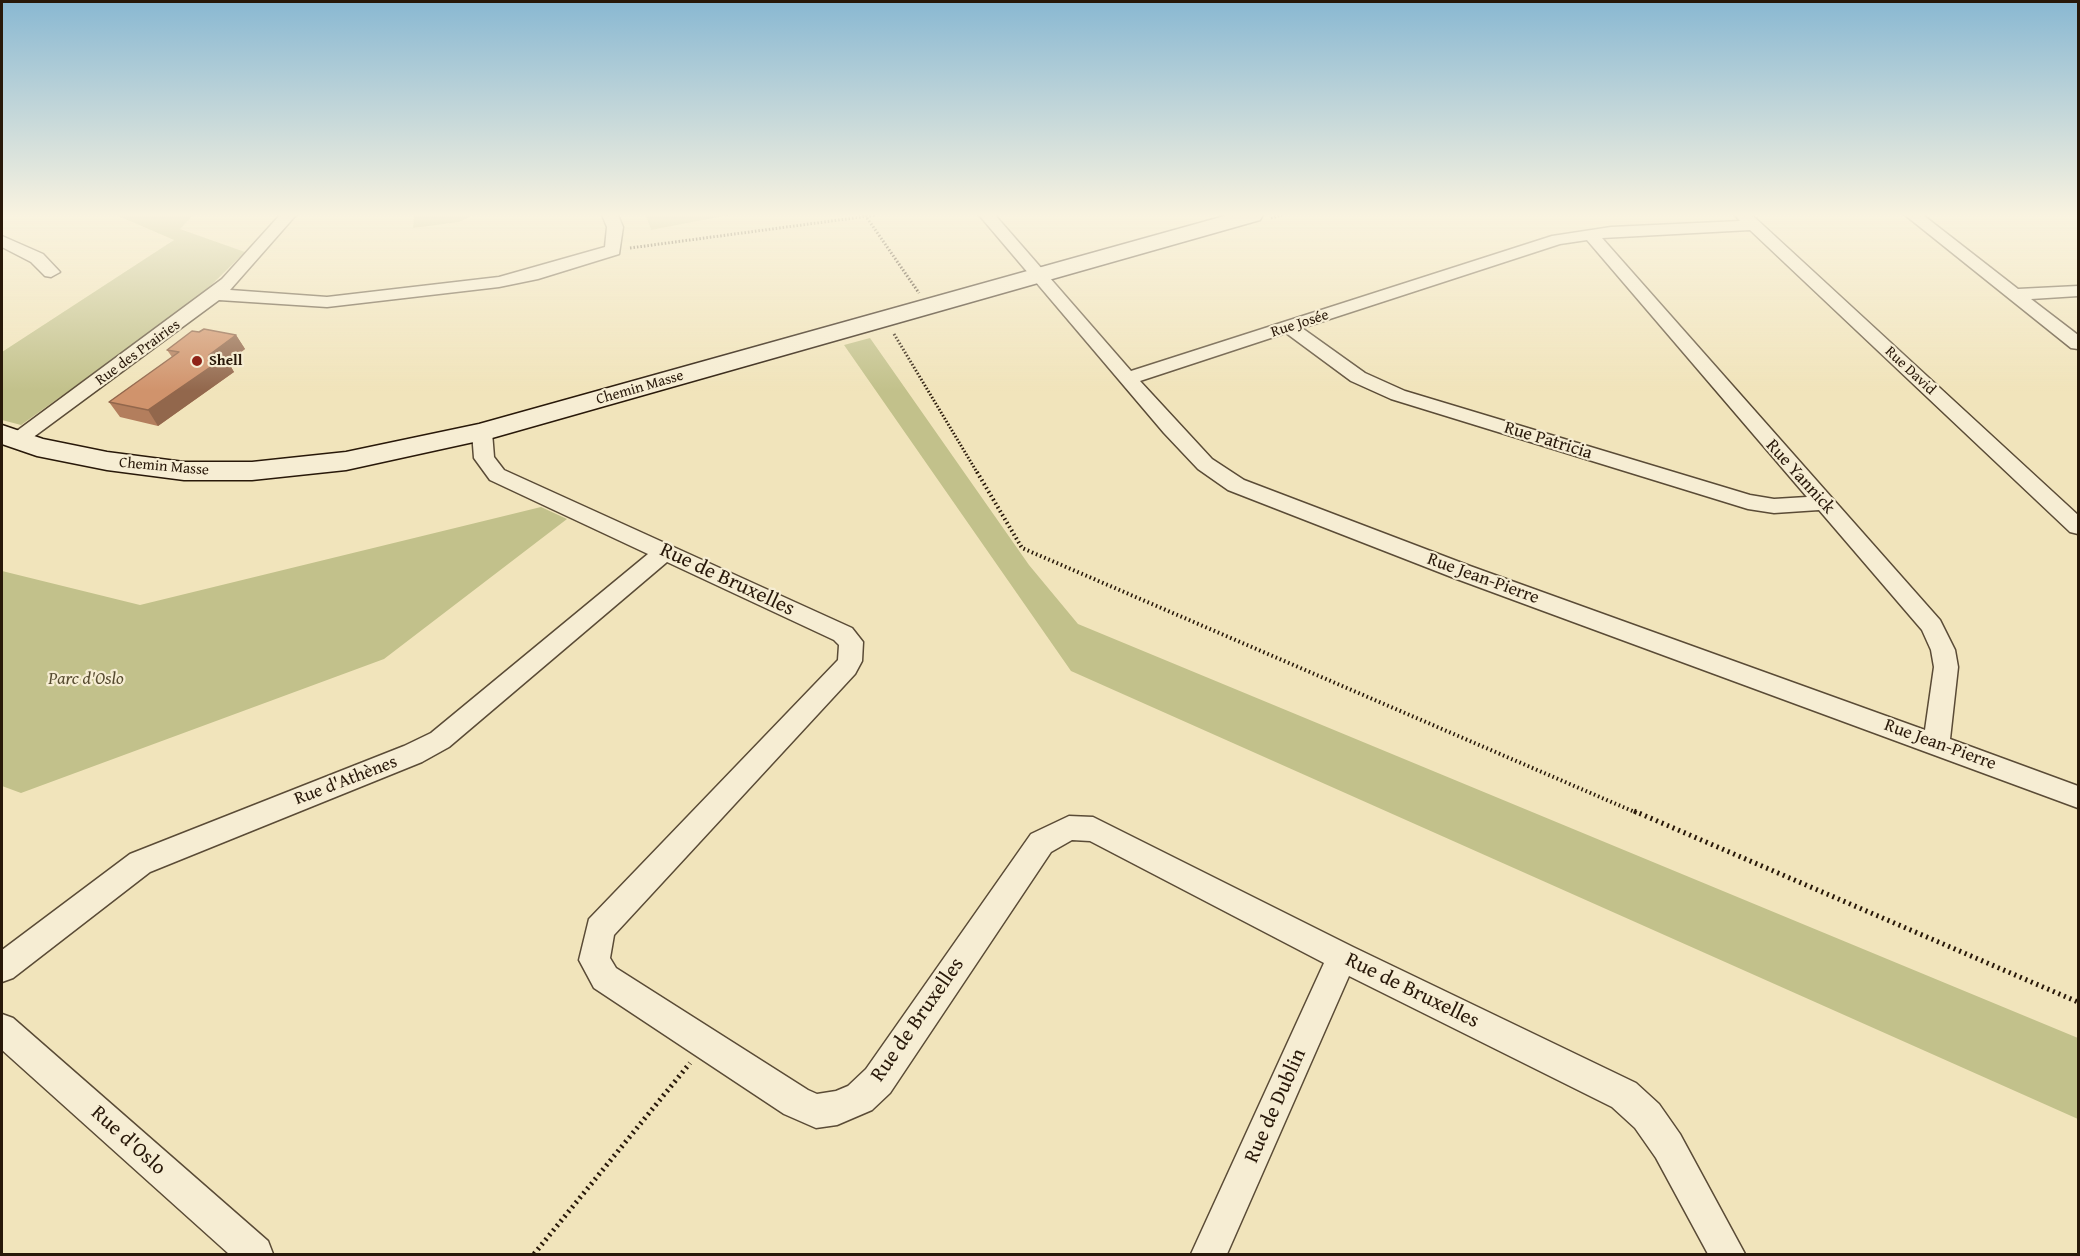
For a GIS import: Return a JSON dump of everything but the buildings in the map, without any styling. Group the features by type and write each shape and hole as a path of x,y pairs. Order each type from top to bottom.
{"street":[{"name":"Rue des Prairies","path":"7,442 215,294 234,274"},
{"path":"215,294 316,302 499,282 536,274"},
{"name":"Chemin Masse","path":"7,442 142,467 220,472 338,463 482,432 1039,274"},
{"name":"Rue Jean-Pierre","path":"1039,274 1205,464 1248,491 1462,572 2079,797"},
{"name":"Rue Josée","path":"1128,378 1451,274"},
{"name":"Rue Yannick","path":"1624,274 1936,634 1945,659 1946,675 1936,744"},
{"name":"Rue David","path":"1807,274 2079,527"},
{"path":"1989,274 2079,344"},
{"path":"2015,294 2079,291"},
{"name":"Rue Patricia","path":"1289,327 1358,377 1387,391 1748,502 1774,506 1823,503"},
{"name":"Rue de Bruxelles","path":"482,432 484,458 497,476 843,634 852,648 850,661 846,667 600,929 594,960 605,978 796,1102 816,1111 837,1108 860,1098 878,1082 1041,843 1048,837 1069,828 1093,829 1342,957 1608,1087 1636,1105 1668,1146 1727,1254"},
{"name":"Rue d'Athènes","path":"2,968 140,863 413,754 440,741 665,552"},
{"name":"Rue de Dublin","path":"1209,1254 1342,957"},
{"name":"Rue d'Oslo","path":"2,1029 255,1254"}],"path":[{"path":"905,274 927,306"},
{"path":"885,318 1022,548 2079,1002"},
{"path":"534,1254 706,1044"}],"green space":[{"path":"122,274 223,274 197,299 21,425 2,420 2,352"},
{"path":"870,338 1029,565 1078,624 2078,1038 2078,1119 1071,671 844,345"},
{"name":"Parc d'Oslo","path":"541,507 567,519 384,659 21,793 2,786 2,571 140,605"}],"place":[{"name":"Shell","path":"197,361"}]}
